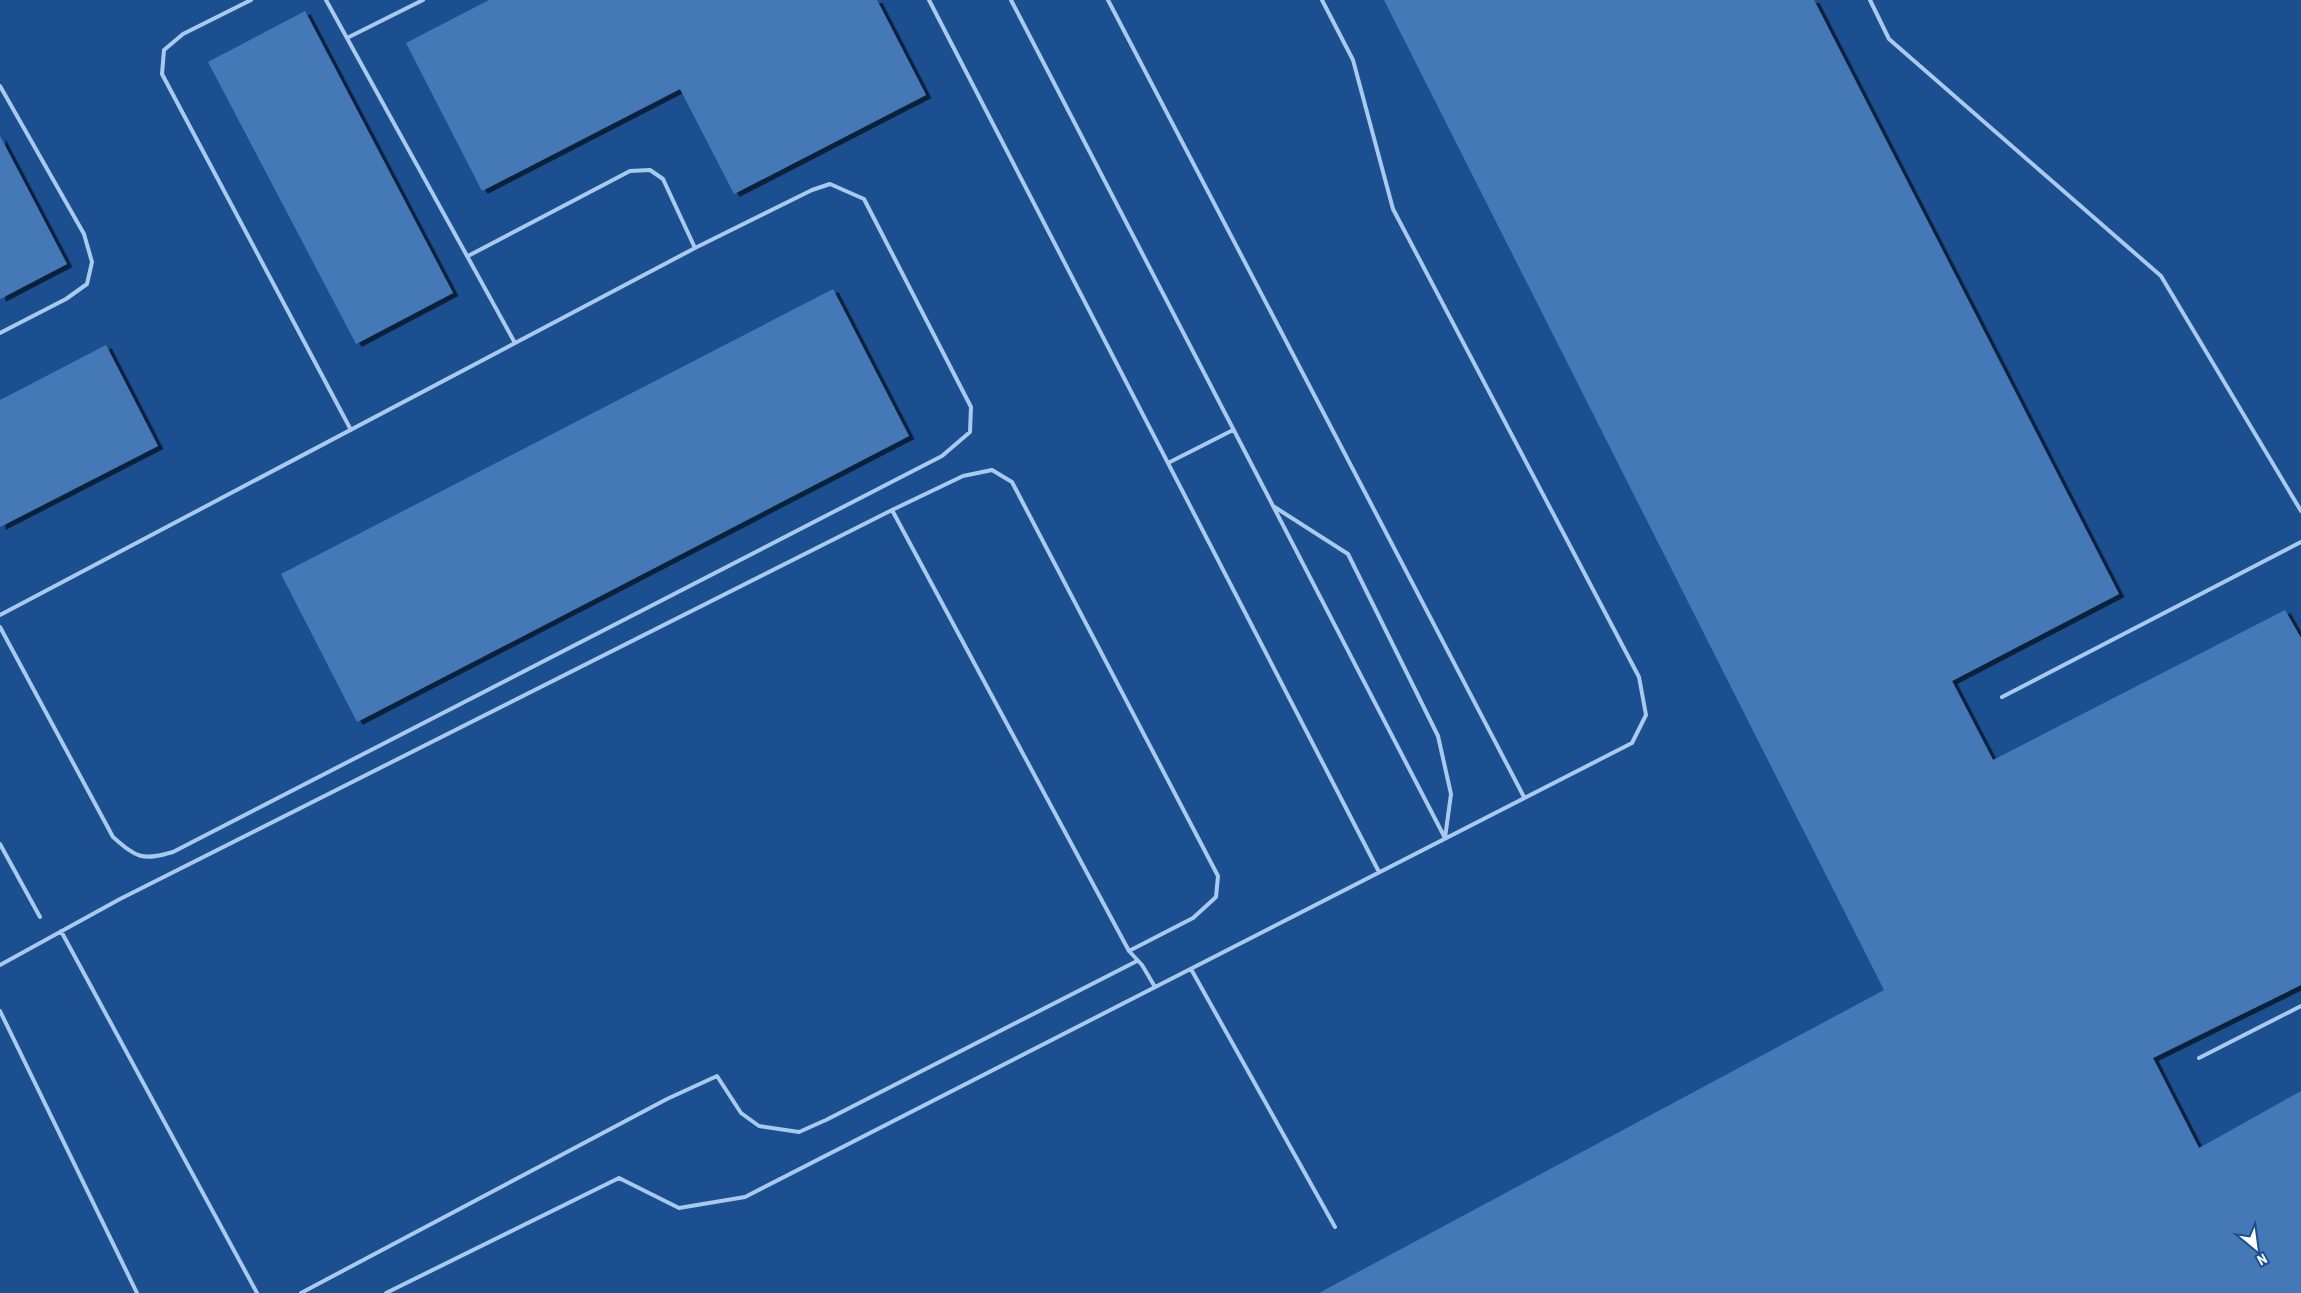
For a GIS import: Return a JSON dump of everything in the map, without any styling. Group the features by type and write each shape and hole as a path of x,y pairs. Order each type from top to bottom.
{"lane":[{"path":"251,0 183,34 164,50 162,74 351,430"},
{"path":"326,0 515,343"},
{"path":"347,38 423,0"},
{"path":"929,0 1379,872"},
{"path":"1012,0 1445,838"},
{"path":"1108,0 1524,797"},
{"path":"386,1293 619,1178 679,1208 745,1197 1632,743 1646,715 1639,677 1393,209 1353,60 1322,0"},
{"path":"1870,0 1889,39 2161,276 2301,511"},
{"path":"0,86 2,93 84,234 92,262 87,284 66,299 0,332"},
{"path":"468,256 630,171 650,170 663,179 695,248"},
{"path":"0,615 695,248 812,190 830,184 864,199 971,407 970,432 942,456 191,843 173,852 152,858 132,854 113,838 0,627"},
{"path":"1168,463 1233,430"},
{"path":"0,965 120,898 892,510 963,476 992,470 1012,482 1218,876 1216,897 1193,918 1129,951"},
{"path":"1273,506 1348,554 1438,736 1451,794 1445,838"},
{"path":"892,510 1129,951 1155,987"},
{"path":"2002,697 2301,542"},
{"path":"0,844 40,917"},
{"path":"61,931 257,1293"},
{"path":"301,1293 667,1099 717,1076 741,1113 759,1126 799,1132 1137,961"},
{"path":"1191,969 1334,1227"},
{"path":"2199,1058 2301,1006"},
{"path":"0,1011 137,1293"}],"building":[{"path":"489,0 877,0 926,95 734,194 680,89 482,191 406,43"},
{"path":"1384,0 1814,0 2119,594 1952,681 1993,760 2285,610 2301,638 2301,985 2153,1058 2199,1148 2301,1091 2301,1293 1319,1293 1884,990"},
{"path":"305,11 453,293 356,344 208,62"},
{"path":"0,136 67,264 0,299"},
{"path":"833,289 909,436 357,722 281,574"},
{"path":"106,345 158,446 0,527 0,400"}]}
